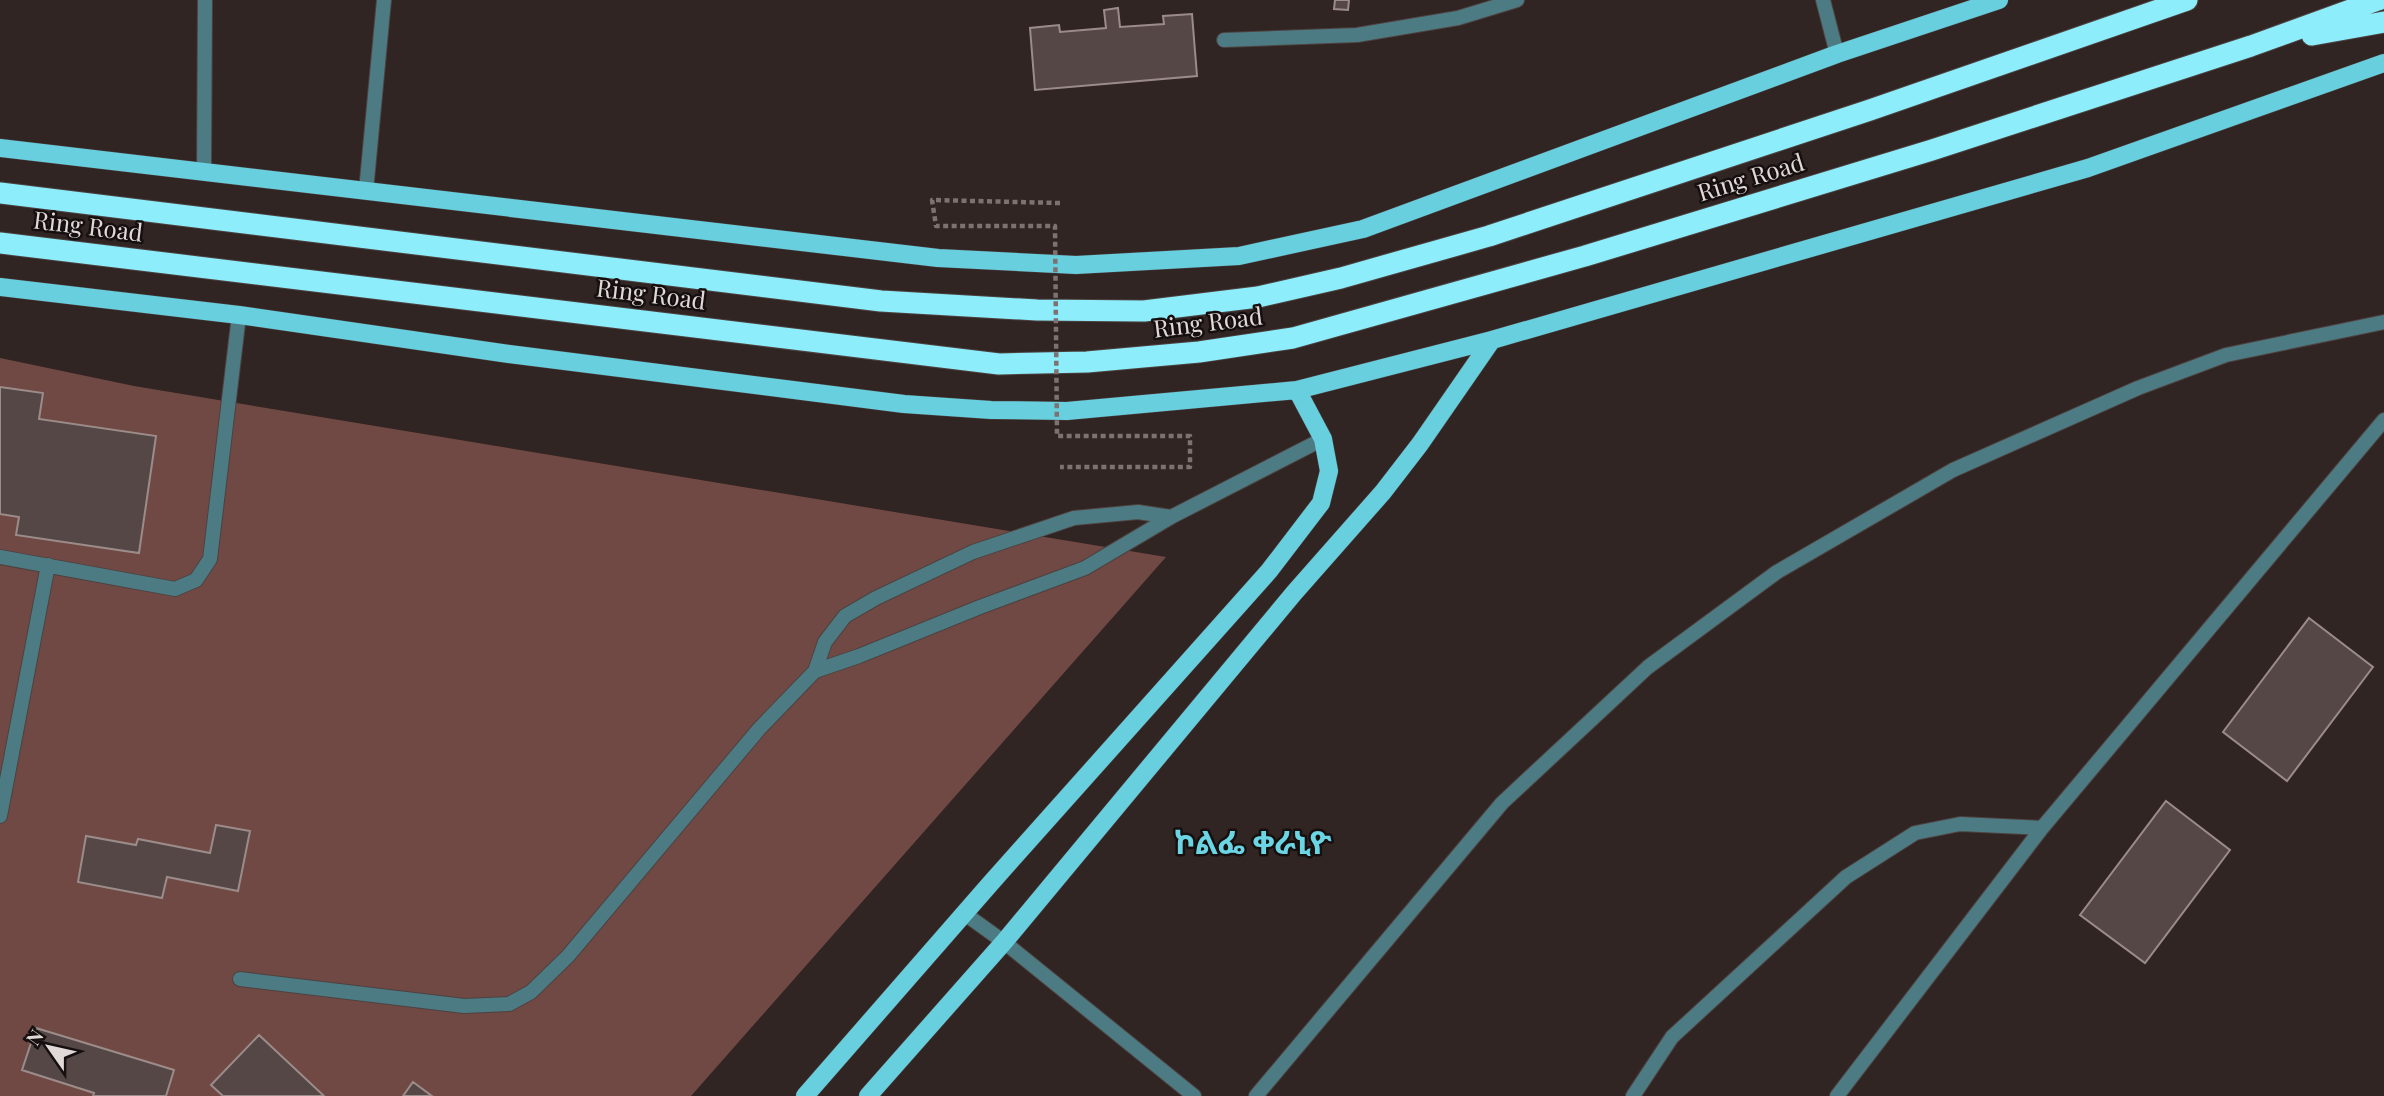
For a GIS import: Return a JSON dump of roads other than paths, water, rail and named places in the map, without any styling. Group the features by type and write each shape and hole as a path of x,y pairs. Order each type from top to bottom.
{"highway":[{"name":"Ring Road","path":"0,193 881,301 1037,310 1144,311 1258,297 1341,278 1489,236 1870,110 2188,0"},
{"name":"Ring Road","path":"0,243 999,364 1087,362 1199,352 1293,338 1585,256 1906,158 2251,46 2378,0"},
{"path":"2251,46 2384,22"}],"main road":[{"path":"0,148 939,258 1076,265 1238,256 1363,229 1837,54 1999,0"},
{"path":"0,287 239,315 509,354 904,404 990,410 1067,411 1297,390 1492,340 2088,168 2384,63"},
{"path":"868,1096 1004,942 1294,593 1383,492 1492,340"},
{"path":"805,1096 1269,571 1321,502 1329,471 1323,439 1297,390"}],"street":[{"path":"204,172 205,0"},
{"path":"366,191 384,0"},
{"path":"1224,40 1357,35 1458,18 1517,0"},
{"path":"1823,0 1837,54"},
{"path":"0,557 175,589 196,580 210,559 239,315"},
{"path":"1256,1096 1502,803 1648,667 1777,572 1953,470 2138,388 2225,355 2384,321"},
{"path":"1837,1096 2042,828 2384,420"},
{"path":"815,671 1085,568 1171,517 1323,439"},
{"path":"240,979 464,1006 509,1004 531,992 568,956 759,729 815,671 825,642 845,616 876,598 974,552 1074,518 1138,512 1171,517"},
{"path":"0,816 47,565"},
{"path":"1633,1096 1672,1037 1846,877 1915,833 1960,824 2042,828"},
{"path":"965,914 1004,942 1194,1096"}],"district":[{"name":"ኮልፌ ቀራኒዮ","path":"1253,843"}]}
